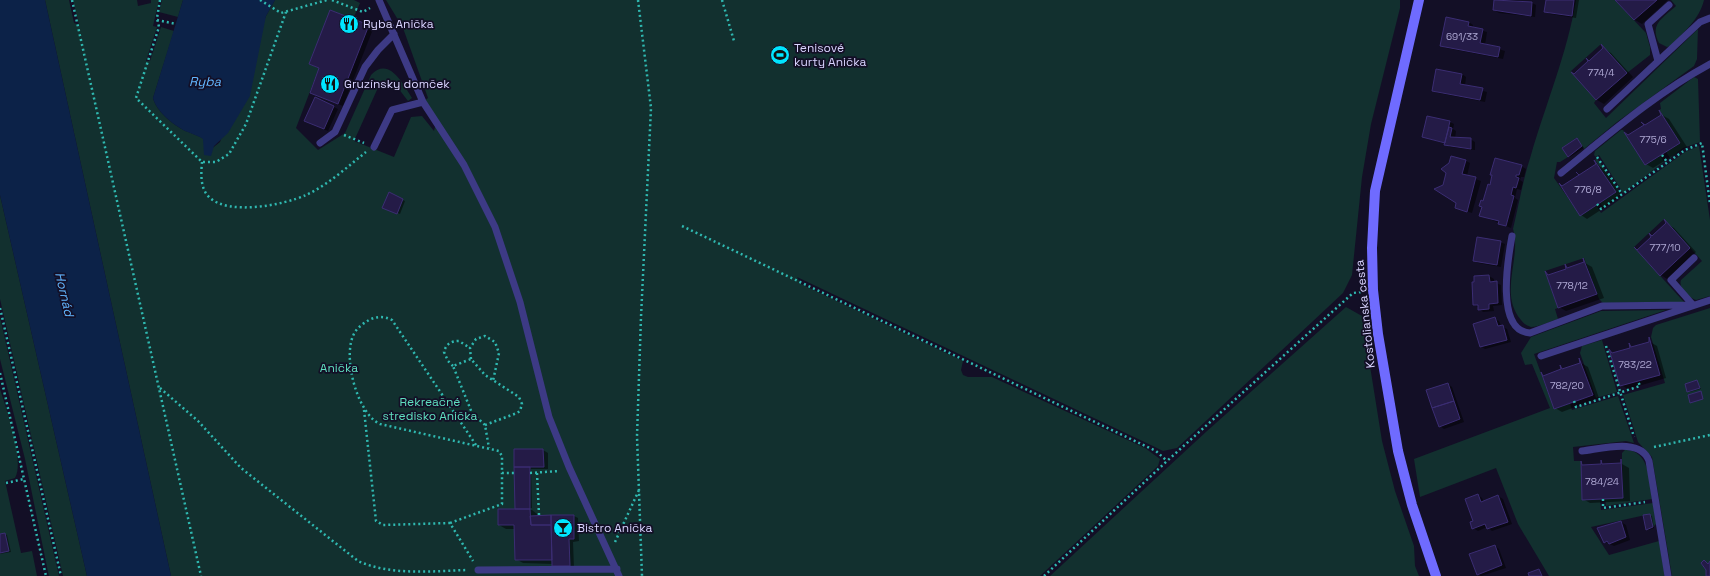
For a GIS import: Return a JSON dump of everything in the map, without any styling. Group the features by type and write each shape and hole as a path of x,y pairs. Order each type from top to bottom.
{"street":[{"name":"Kostolianska cesta","path":"1419,0 1375,191 1372,248 1373,290 1378,334 1398,451 1412,505 1436,576"}],"lane":[{"path":"380,2 423,102 464,165 495,227 520,302 549,417 569,467 620,576"},
{"path":"1658,61 1648,24 1668,5"},
{"path":"1607,109 1700,22 1710,18"},
{"path":"320,144 335,132 366,67 378,50 394,34"},
{"path":"1561,173 1686,77 1710,64"},
{"path":"374,147 392,110 423,102"},
{"path":"1512,236 1506,296 1513,323 1517,329 1523,332 1530,333 1602,306 1693,305"},
{"path":"1693,305 1671,280 1694,258"},
{"path":"1541,356 1710,300"},
{"path":"1582,451 1638,448 1649,461 1668,576"},
{"path":"478,570 617,569"}],"path":[{"path":"72,0 201,576"},
{"path":"160,0 157,20 159,27 136,98 202,162 216,162 229,154 246,124 286,12"},
{"path":"260,0 280,14 327,0"},
{"path":"332,0 363,12 380,2"},
{"path":"638,0 651,108 637,436 642,576"},
{"path":"722,0 734,41"},
{"path":"157,20 176,24"},
{"path":"343,135 355,139"},
{"path":"1597,204 1601,209 1685,150 1702,144 1710,204"},
{"path":"1590,150 1595,158 1598,157 1622,194"},
{"path":"202,162 201,178 208,196 216,203 241,208 279,204 306,195 329,181 366,152"},
{"path":"1662,154 1667,162"},
{"path":"682,226 1156,451 1167,461"},
{"path":"1044,576 1167,461 1353,294 1373,290"},
{"path":"0,308 61,576"},
{"path":"364,410 371,419 380,424 502,452 502,504 450,523 383,525 376,521 364,410 353,379 350,365 351,342 355,332 364,323 379,316 387,317 397,325 476,445"},
{"path":"1603,335 1638,448 1710,435"},
{"path":"485,425 517,413 521,407 519,397 493,381 480,370 471,359 470,348 472,343 480,336 485,336 495,342 499,353 493,381"},
{"path":"470,348 459,341 451,342 448,344 444,352 448,361 453,366 472,413 485,425 489,448"},
{"path":"453,366 471,359"},
{"path":"0,373 46,576"},
{"path":"1574,401 1576,407 1640,386 1638,381"},
{"path":"159,387 198,421 241,468 358,560 373,568 397,571 478,570"},
{"path":"530,473 557,472 569,467"},
{"path":"502,473 514,473"},
{"path":"537,473 539,515"},
{"path":"6,484 24,479"},
{"path":"610,554 621,526 640,490"},
{"path":"1603,499 1603,508 1656,501"},
{"path":"450,523 471,559"}],"green space":[{"path":"45,0 69,0 74,23 79,25 73,0 137,0 138,6 151,3 151,0 159,0 153,26 157,27 146,61 150,61 161,27 174,31 153,98 160,111 172,122 183,130 204,139 204,155 220,142 266,16 275,0 354,0 360,3 353,19 330,11 309,64 319,68 296,128 318,150 345,133 371,75 378,70 390,70 400,80 412,98 408,101 398,88 381,81 354,141 394,157 411,117 422,116 434,131 436,123 423,102 428,98 403,28 386,0 1400,0 1400,8 1371,124 1362,177 1352,275 1343,293 1177,448 1163,451 797,277 801,284 963,361 961,370 963,375 968,377 992,377 1145,448 1160,459 1158,466 1040,576 171,576"},
{"path":"162,0 183,0 178,17 159,12"},
{"path":"1576,0 1615,0 1646,33 1650,47 1650,55 1627,73 1601,44 1571,71 1596,100 1594,103 1606,118 1698,29 1697,59 1694,66 1617,122 1584,149 1576,138 1562,148 1568,157 1560,162 1557,162 1554,178 1580,215 1596,205 1601,213 1685,152 1699,146 1710,220 1710,296 1696,300 1687,295 1681,286 1681,280 1702,261 1664,219 1634,247 1684,302 1603,303 1599,299 1584,258 1545,271 1558,308 1555,309 1558,319 1531,327 1521,320 1514,310 1511,298 1515,252 1513,229 1526,173 1562,59"},
{"path":"1671,0 1704,0 1695,20 1686,31 1667,47 1659,43 1656,36 1656,31 1662,18 1676,6"},
{"path":"1694,77 1698,79 1700,142 1683,148 1670,158 1666,152 1680,143 1659,110 1661,109 1660,103"},
{"path":"1623,130 1645,165 1660,155 1664,162 1623,193 1599,155 1596,157 1594,155 1595,151"},
{"path":"1597,158 1621,194 1603,207 1600,203 1616,192 1595,160"},
{"path":"0,195 87,576 63,576 0,299"},
{"path":"1346,307 1362,316 1382,441 1395,491 1414,546 1415,566 1419,576 1050,576 1207,431"},
{"path":"1710,308 1710,561 1708,564 1704,560 1701,563 1706,570 1706,576 1672,576 1652,457 1638,442 1623,395 1665,383 1651,337 1653,328 1656,325"},
{"path":"1666,310 1534,354 1554,409 1570,403 1572,410 1618,396 1634,443 1626,441 1573,447 1574,461 1581,461 1582,499 1600,499 1601,510 1653,503 1656,524 1653,527 1650,514 1591,527 1609,555 1659,541 1665,576 1549,576 1518,524 1496,468 1420,497 1414,459 1550,408 1532,364 1525,365 1521,353 1531,337 1601,311"},
{"path":"0,317 59,576 49,576 48,572 25,459 0,359"},
{"path":"1602,340 1617,392 1596,398 1580,353 1582,346"},
{"path":"0,389 14,434 18,460 15,478 5,481 21,553 32,551 37,576 0,576"},
{"path":"1625,450 1633,451 1644,461 1649,476 1652,499 1606,506 1605,498 1623,498 1622,453"}],"water":[{"name":"Hornád","path":"0,0 45,0 171,576 87,576 0,195"},
{"name":"Ryba","path":"183,0 275,0 266,16 250,96 228,133 214,146 211,156 204,155 203,139 183,130 172,122 160,111 153,98"}],"building":[{"path":"1494,0 1532,2 1531,16 1493,10"},
{"path":"1546,0 1574,0 1572,16 1544,12"},
{"path":"1615,0 1657,0 1634,20"},
{"path":"330,10 369,25 338,104 310,93 319,68 309,64"},
{"path":"1446,17 1469,22 1468,26 1483,29 1480,43 1500,47 1498,57 1440,46"},
{"path":"1601,44 1627,73 1596,100 1571,72 1574,74 1588,61 1586,58 1589,61 1603,48"},
{"path":"1436,69 1462,74 1460,84 1483,88 1480,100 1432,91"},
{"path":"315,97 334,106 324,129 304,121"},
{"path":"1659,110 1680,143 1645,165 1624,132 1628,135 1644,125 1641,122 1645,125 1661,115"},
{"path":"1427,116 1450,121 1445,143 1422,137"},
{"path":"1449,127 1452,128 1450,137 1471,138 1471,149 1444,145"},
{"path":"1577,138 1582,146 1568,157 1562,148"},
{"path":"1451,156 1466,160 1462,174 1476,177 1467,212 1455,208 1456,203 1434,189 1443,185 1446,173 1441,169 1449,163"},
{"path":"1495,158 1522,165 1519,175 1516,175 1516,177 1519,178 1516,188 1513,187 1511,195 1514,196 1506,226 1498,224 1499,221 1479,216 1482,207 1479,206 1481,200 1483,201 1488,184 1490,185 1492,175 1490,175"},
{"path":"1594,160 1616,192 1580,216 1559,183 1562,186 1596,164"},
{"path":"389,192 403,199 397,214 382,208"},
{"path":"1664,219 1690,248 1660,276 1634,247 1637,250 1651,237 1649,233 1652,236 1666,223"},
{"path":"1477,237 1501,241 1497,265 1473,261"},
{"path":"1583,258 1597,294 1558,308 1545,271 1548,275 1566,269 1565,264 1567,268 1584,262"},
{"path":"1489,275 1490,282 1497,281 1498,303 1489,304 1489,309 1478,310 1478,305 1473,305 1472,282 1474,282 1474,276"},
{"path":"1495,317 1498,326 1503,325 1507,340 1480,347 1473,324"},
{"path":"1649,337 1660,375 1620,386 1609,349 1612,353 1630,348 1629,343 1631,347 1649,342"},
{"path":"1579,358 1593,395 1554,409 1541,372 1543,376 1561,369 1560,365 1562,369 1580,363"},
{"path":"1697,380 1700,388 1687,392 1685,384"},
{"path":"1448,383 1454,401 1432,408 1426,390"},
{"path":"1701,391 1703,399 1690,403 1688,395"},
{"path":"1454,401 1460,419 1439,427 1432,408"},
{"path":"514,449 543,449 544,467 514,467"},
{"path":"1621,459 1623,498 1582,500 1581,461 1582,465 1601,464 1601,460 1602,464 1621,463"},
{"path":"514,467 530,467 530,509 515,509"},
{"path":"1478,494 1481,502 1498,495 1508,522 1487,529 1485,524 1472,529 1470,522 1473,521 1465,499"},
{"path":"498,509 530,509 531,525 551,525 552,560 515,560 514,525 498,525"},
{"path":"1650,514 1653,527 1646,530 1643,515"},
{"path":"551,515 551,525 531,525 530,516"},
{"path":"551,515 574,515 574,539 569,539 570,566 552,566"},
{"path":"1621,521 1626,537 1609,544 1607,541 1604,543 1597,528"},
{"path":"5,533 9,551 0,553 0,534"},
{"path":"1495,545 1502,565 1477,575 1469,554"},
{"path":"1704,560 1708,564 1710,561 1710,576 1706,576 1706,570 1701,563"},
{"path":"1539,569 1542,576 1529,576 1528,573"}],"place":[{"name":"Ryba Anička","path":"349,24"},
{"name":"Tenisové kurty Anička","path":"780,55"},
{"name":"Gruzínsky domček","path":"330,84"},
{"name":"Bistro Anička","path":"563,528"}],"park label":[{"name":"Anička","path":"339,368"},
{"name":"Rekreačné stredisko Anička","path":"430,409"}]}
